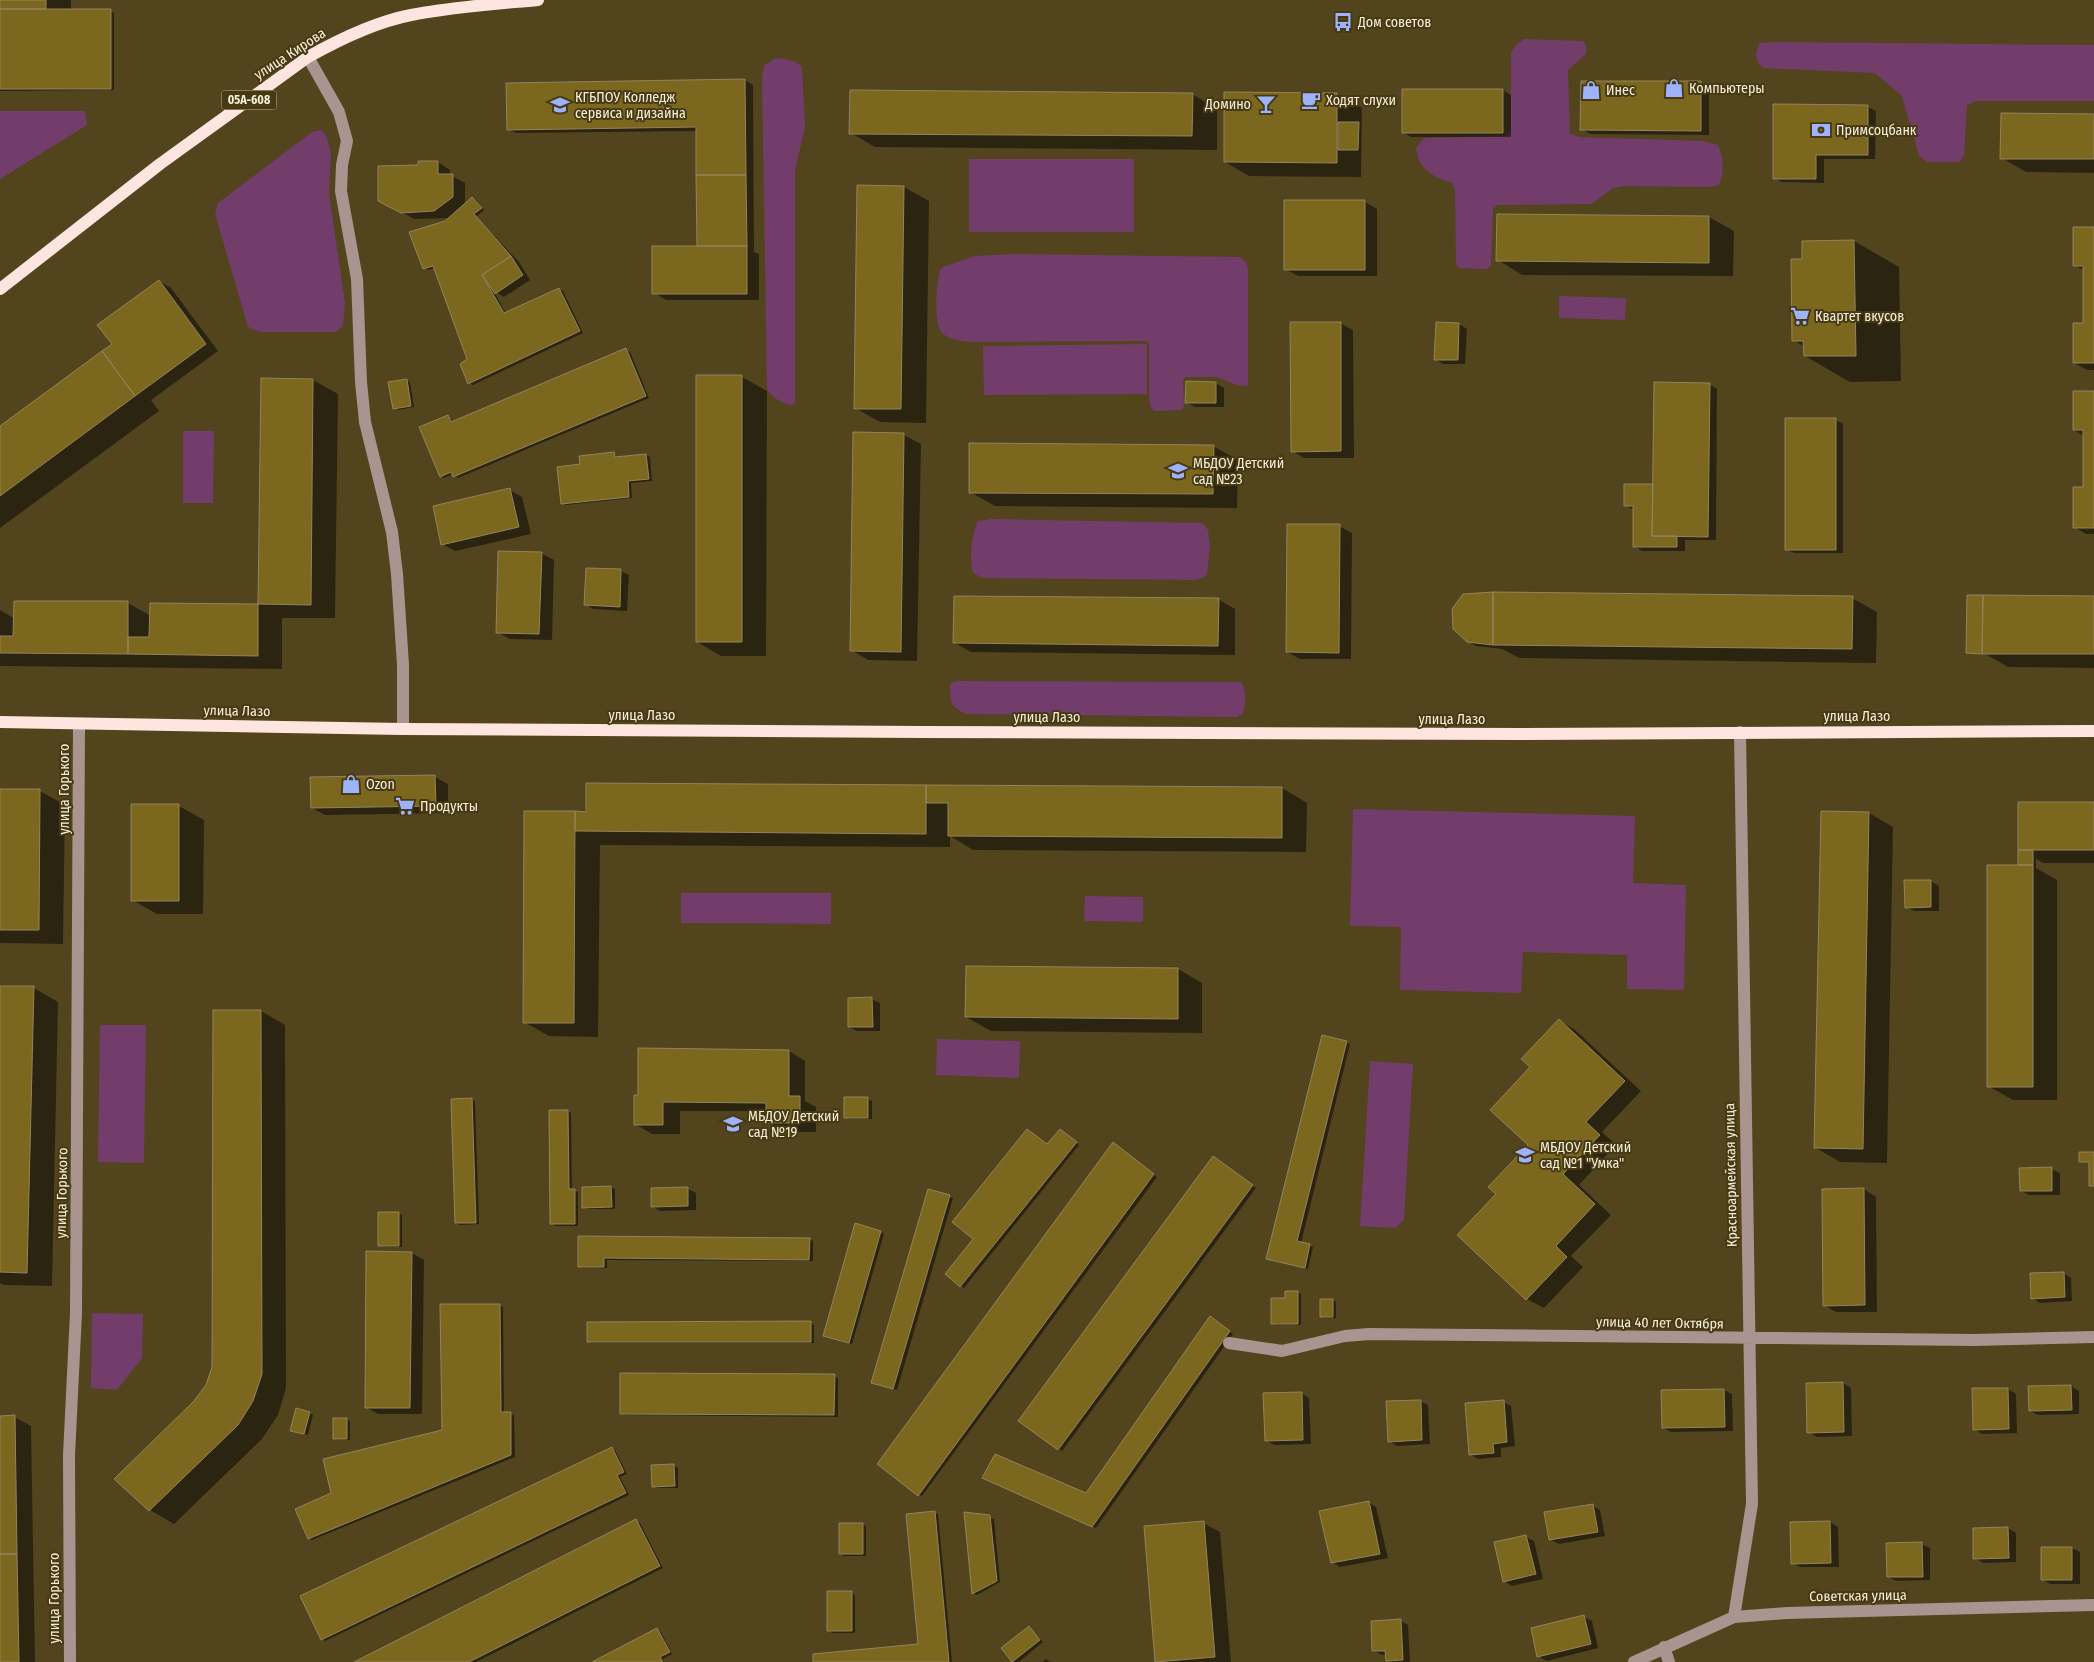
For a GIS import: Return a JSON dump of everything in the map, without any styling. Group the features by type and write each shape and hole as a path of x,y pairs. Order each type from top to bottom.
{"main road":[{"name":"улица Кирова","path":"0,289 160,164 308,58 363,30 410,15 538,0"},
{"name":"улица Лазо","path":"0,722 78,725 403,728 1310,734 2094,731"}],"street":[{"path":"308,58 339,112 347,141 342,165 341,191 357,279 361,382 365,422 392,532 397,574 403,664 403,728"},
{"name":"улица Горького","path":"70,1662 69,1455 76,1305 78,725"},
{"name":"Красноармейская улица","path":"1734,1617 1752,1504 1740,732"},
{"name":"улица 40 лет Октября","path":"1229,1343 1282,1351 1345,1336 1369,1334 1974,1340 2094,1337"},
{"name":"Советская улица","path":"1634,1662 1734,1617 1787,1612 2094,1605"},
{"path":"1664,1647 1669,1662"}],"shaded area":[{"path":"1524,39 1583,41 1586,46 1586,54 1568,70 1570,134 1579,137 1704,141 1718,145 1723,165 1719,185 1708,187 1624,186 1613,188 1592,204 1497,205 1493,209 1491,265 1487,269 1459,268 1456,263 1455,189 1452,183 1428,172 1417,156 1416,148 1424,138 1506,136 1511,130 1511,53 1516,45"},
{"path":"1760,43 2094,45 2094,101 1976,101 1967,105 1964,155 1960,162 1927,162 1919,156 1902,96 1875,73 1763,68 1756,56 1757,50"},
{"path":"780,58 796,62 802,67 805,127 795,171 795,403 792,405 778,400 767,389 762,77 764,66 774,59"},
{"path":"0,111 85,111 87,125 0,179"},
{"path":"321,130 326,135 331,153 329,193 345,303 343,326 336,332 260,332 248,327 215,214 218,203 312,132"},
{"path":"969,159 1134,159 1134,232 969,232"},
{"path":"1014,254 1240,257 1246,262 1248,269 1248,386 1237,385 1216,377 1185,377 1183,380 1184,405 1182,410 1154,411 1150,406 1149,399 1149,345 1147,341 972,342 952,339 942,333 939,328 936,311 941,268 974,256"},
{"path":"1559,296 1626,298 1625,320 1559,318"},
{"path":"1147,344 1147,394 984,395 983,346"},
{"path":"183,431 214,431 213,503 183,503"},
{"path":"991,519 1203,523 1208,530 1210,546 1207,575 1197,580 983,578 973,573 971,547 978,521"},
{"path":"956,681 1241,682 1245,693 1245,701 1243,713 1237,717 967,714 952,704 950,684"},
{"path":"1353,809 1635,816 1633,883 1686,885 1684,990 1627,989 1627,955 1523,952 1521,993 1400,990 1401,927 1350,926"},
{"path":"681,893 831,893 831,924 681,923"},
{"path":"1085,896 1143,897 1143,922 1084,921"},
{"path":"100,1025 146,1025 144,1163 98,1162"},
{"path":"937,1039 1020,1041 1019,1078 936,1075"},
{"path":"1370,1061 1413,1064 1404,1220 1395,1228 1360,1226"},
{"path":"92,1313 143,1314 142,1358 117,1390 91,1388"}],"building":[{"path":"0,0 46,0 46,9 0,9"},
{"path":"0,9 111,9 111,89 0,89"},
{"path":"745,79 746,175 696,175 696,127 507,130 506,83"},
{"path":"1581,81 1701,81 1701,131 1580,130"},
{"path":"1402,89 1503,89 1503,133 1402,133"},
{"path":"850,90 1193,93 1192,136 849,134"},
{"path":"1224,92 1337,93 1337,163 1224,162"},
{"name":"Примсоцбанк","path":"1773,104 1868,105 1868,155 1816,155 1816,179 1773,179"},
{"path":"2001,113 2094,114 2094,159 2000,159"},
{"path":"1338,122 1359,122 1358,150 1338,150"},
{"path":"418,161 438,161 438,174 453,174 453,197 434,211 401,213 378,201 378,166 418,165"},
{"path":"696,175 746,175 747,246 697,246"},
{"path":"857,185 904,186 901,409 854,409"},
{"path":"472,197 482,208 474,214 511,256 482,275 504,313 559,288 580,331 468,384 460,364 467,359 433,266 423,269 409,232 445,221"},
{"path":"1284,200 1365,200 1365,270 1284,270"},
{"path":"1497,214 1709,216 1709,263 1496,261"},
{"path":"2073,227 2094,227 2094,363 2073,363 2073,323 2083,323 2083,266 2073,266"},
{"path":"1854,240 1856,356 1804,356 1803,341 1792,341 1791,259 1802,259 1802,241"},
{"path":"652,246 747,246 747,294 652,294"},
{"path":"511,256 523,275 495,294 482,275"},
{"path":"159,280 206,344 135,396 102,351 112,344 97,325"},
{"path":"1290,322 1341,322 1341,451 1291,452"},
{"path":"1436,322 1459,323 1458,360 1434,360"},
{"path":"626,348 646,396 453,477 451,472 440,477 419,427 448,415 451,422"},
{"path":"102,351 135,396 0,496 0,426"},
{"path":"696,375 742,375 742,642 696,642"},
{"path":"261,378 313,379 311,605 258,604"},
{"path":"407,379 411,406 393,409 388,382"},
{"path":"1186,381 1216,382 1216,403 1185,403"},
{"path":"1654,382 1710,383 1708,537 1652,536"},
{"path":"2073,391 2094,391 2094,528 2073,528 2073,487 2083,487 2083,430 2073,430"},
{"path":"1785,418 1836,418 1836,550 1785,550"},
{"path":"853,432 904,433 901,652 850,651"},
{"path":"969,443 1214,445 1213,494 969,493"},
{"path":"614,452 615,457 646,454 649,479 628,481 629,497 561,504 557,467 580,464 579,456"},
{"path":"1624,484 1653,484 1652,536 1677,536 1677,547 1633,547 1633,506 1624,506"},
{"path":"510,488 519,527 441,545 433,506"},
{"path":"1287,524 1340,524 1339,653 1286,652"},
{"path":"498,551 542,552 539,634 496,633"},
{"path":"586,568 621,569 620,607 584,605"},
{"path":"1493,592 1853,596 1852,649 1493,645"},
{"path":"1493,592 1493,645 1467,642 1453,629 1452,609 1463,594"},
{"path":"1967,595 1983,595 1982,654 1966,653"},
{"path":"1983,595 2094,596 2094,654 1982,654"},
{"path":"954,596 1219,598 1218,646 953,643"},
{"path":"14,601 128,601 128,654 0,653 0,636 13,636"},
{"path":"150,603 258,604 258,656 128,654 128,637 149,637"},
{"path":"435,775 436,806 311,808 310,777"},
{"path":"586,783 926,785 926,834 575,831 575,811 586,812"},
{"path":"926,785 1282,787 1282,838 948,836 948,803 926,803"},
{"path":"0,789 40,789 39,930 0,930"},
{"path":"2018,802 2094,802 2094,850 2018,850"},
{"path":"131,804 179,804 179,901 131,901"},
{"path":"524,811 575,811 574,1023 523,1023"},
{"path":"1821,811 1869,812 1863,1149 1814,1148"},
{"path":"2018,850 2033,850 2033,865 2018,865"},
{"path":"1987,865 2033,865 2033,1087 1987,1087"},
{"path":"1904,880 1931,880 1931,907 1905,908"},
{"path":"966,966 1178,968 1178,1019 965,1017"},
{"path":"0,986 34,986 27,1273 0,1272"},
{"path":"872,997 873,1027 848,1027 848,998"},
{"path":"213,1010 261,1010 262,1374 253,1401 238,1425 149,1511 114,1479 193,1402 206,1385 212,1367"},
{"path":"1559,1019 1625,1081 1586,1122 1600,1135 1563,1174 1595,1204 1556,1246 1567,1257 1526,1300 1457,1235 1496,1194 1488,1187 1528,1145 1490,1110 1530,1067 1521,1059"},
{"path":"1322,1035 1347,1041 1297,1241 1310,1244 1305,1268 1266,1259"},
{"path":"638,1048 789,1050 789,1096 800,1096 800,1123 766,1123 766,1103 663,1102 663,1125 634,1125 634,1095 638,1095"},
{"path":"844,1097 868,1097 868,1118 844,1118"},
{"path":"472,1098 476,1223 455,1223 451,1099"},
{"path":"549,1110 568,1110 569,1189 575,1189 575,1224 550,1224"},
{"path":"1027,1129 1047,1144 1060,1129 1077,1142 960,1287 945,1274 973,1239 952,1222"},
{"path":"1113,1142 1154,1174 918,1496 877,1464"},
{"path":"2079,1152 2094,1152 2094,1186 2089,1186 2089,1162 2079,1162"},
{"path":"1213,1156 1253,1185 1058,1450 1018,1421"},
{"path":"2052,1167 2052,1191 2020,1191 2019,1168"},
{"path":"611,1186 612,1207 582,1208 582,1187"},
{"path":"688,1187 688,1206 651,1207 651,1188"},
{"path":"1864,1188 1865,1305 1823,1306 1822,1189"},
{"path":"928,1189 950,1195 893,1389 871,1383"},
{"path":"378,1212 399,1212 399,1246 378,1246"},
{"path":"855,1223 881,1231 849,1343 823,1336"},
{"path":"578,1236 810,1238 809,1260 604,1258 604,1267 578,1267"},
{"path":"366,1251 412,1252 410,1408 365,1408"},
{"path":"2064,1272 2065,1297 2031,1299 2030,1273"},
{"path":"1285,1291 1298,1291 1298,1324 1271,1324 1271,1298 1285,1298"},
{"path":"1320,1299 1333,1299 1333,1317 1320,1317"},
{"path":"440,1304 500,1304 501,1412 511,1412 511,1455 308,1539 295,1509 331,1493 323,1459 442,1430"},
{"path":"1210,1316 1230,1331 1092,1527 982,1478 995,1454 1086,1493"},
{"path":"811,1321 811,1342 587,1342 587,1322"},
{"path":"620,1373 835,1374 834,1415 620,1414"},
{"path":"1843,1382 1844,1432 1807,1433 1806,1383"},
{"path":"2071,1385 2072,1410 2029,1411 2028,1386"},
{"path":"1972,1388 2008,1388 2009,1429 1973,1430"},
{"path":"1724,1389 1725,1427 1662,1428 1661,1390"},
{"path":"1302,1392 1303,1440 1265,1441 1263,1393"},
{"path":"1421,1400 1422,1440 1388,1442 1386,1401"},
{"path":"1504,1400 1507,1442 1493,1444 1494,1453 1469,1455 1465,1403"},
{"path":"296,1408 310,1412 304,1434 290,1431"},
{"path":"15,1415 17,1554 0,1554 0,1416"},
{"path":"333,1418 347,1418 347,1439 333,1439"},
{"path":"612,1447 624,1472 617,1475 626,1493 321,1640 300,1596"},
{"path":"674,1464 675,1486 652,1487 651,1465"},
{"path":"1369,1501 1380,1554 1331,1563 1319,1511"},
{"path":"1593,1504 1598,1532 1549,1540 1544,1512"},
{"path":"935,1511 949,1662 813,1662 813,1654 918,1644 906,1514"},
{"path":"964,1512 990,1515 997,1581 972,1594"},
{"path":"636,1519 660,1566 469,1662 354,1662"},
{"path":"1204,1521 1215,1657 1155,1662 1144,1526"},
{"path":"1830,1521 1831,1563 1791,1564 1790,1522"},
{"path":"839,1523 863,1523 863,1554 839,1554"},
{"path":"2008,1527 2009,1558 1973,1559 1973,1528"},
{"path":"1526,1535 1536,1574 1503,1582 1494,1542"},
{"path":"1922,1542 1923,1577 1887,1577 1886,1543"},
{"path":"2041,1547 2072,1547 2072,1580 2041,1580"},
{"path":"0,1554 17,1554 19,1662 0,1662"},
{"path":"827,1591 852,1591 852,1631 827,1631"},
{"path":"1584,1615 1591,1644 1537,1657 1531,1628"},
{"path":"1401,1619 1403,1660 1386,1661 1385,1651 1372,1651 1371,1621"},
{"path":"1029,1626 1040,1640 1012,1662 1001,1648"},
{"path":"657,1628 670,1652 660,1657 663,1662 592,1662"}],"place":[{"name":"Дом советов","path":"1343,22"},
{"name":"Компьютеры","path":"1674,88"},
{"name":"Инес","path":"1591,90"},
{"name":"Ходят слухи","path":"1311,100"},
{"name":"Домино","path":"1266,104"},
{"name":"КГБПОУ Колледж сервиса и дизайна","path":"560,105"},
{"name":"Примсоцбанк","path":"1821,130"},
{"name":"Квартет вкусов","path":"1800,316"},
{"name":"МБДОУ Детский сад №23","path":"1178,471"},
{"name":"Ozon","path":"351,784"},
{"name":"Продукты","path":"405,806"},
{"name":"МБДОУ Детский сад №19","path":"733,1124"},
{"name":"МБДОУ Детский сад №1 \"Умка\"","path":"1525,1155"}]}
